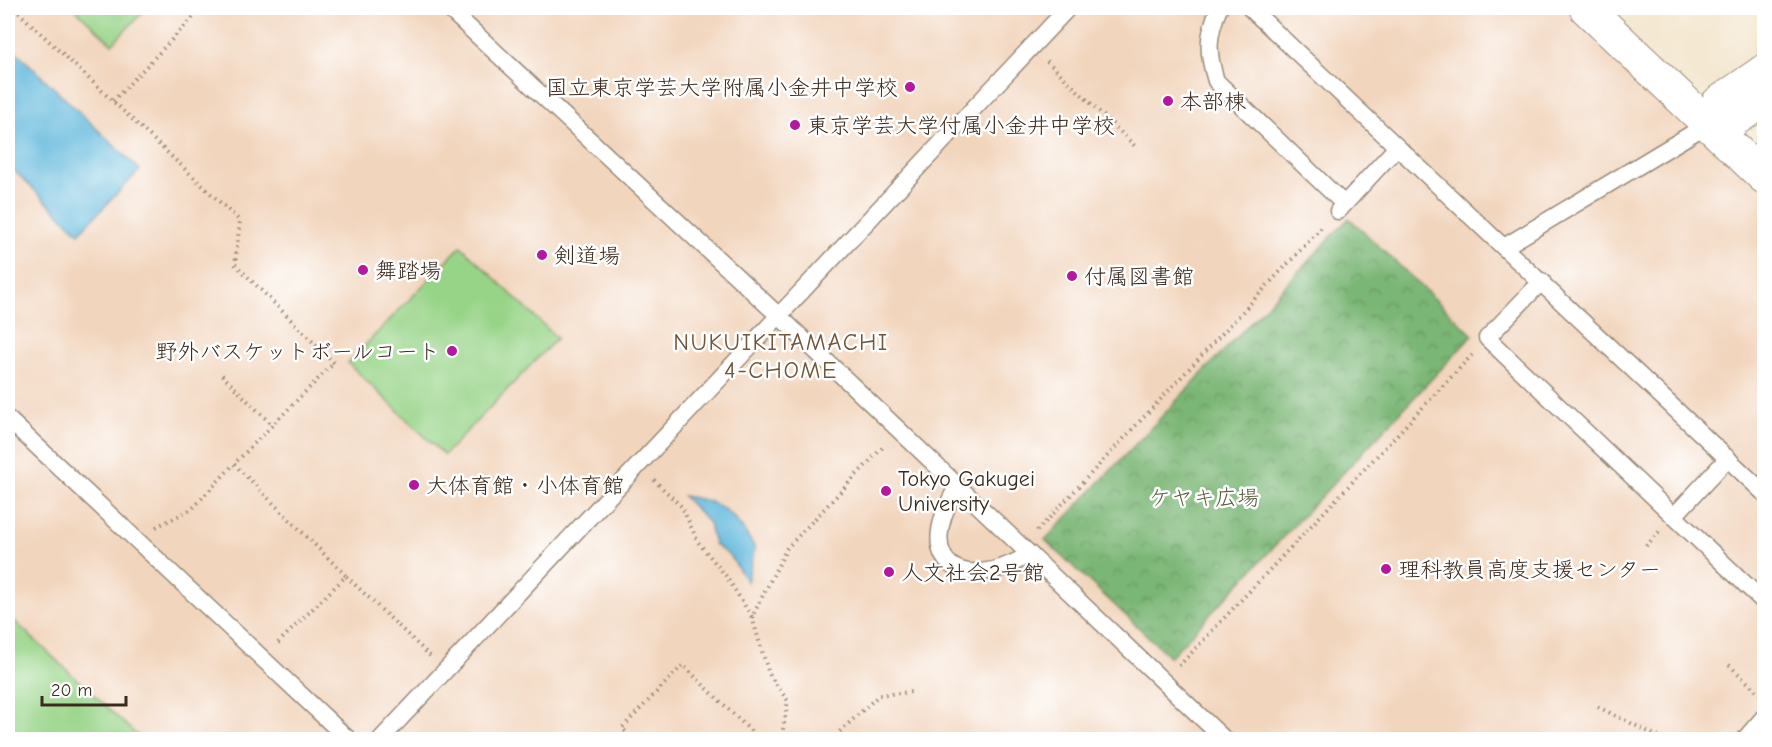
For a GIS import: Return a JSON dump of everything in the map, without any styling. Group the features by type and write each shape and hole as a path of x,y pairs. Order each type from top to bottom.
{"street":[{"path":"1586,8 1764,177"},
{"path":"1708,124 1718,103 1764,71"},
{"path":"1708,124 1734,120 1764,100"}],"lane":[{"path":"448,8 779,316 1225,740"},
{"path":"380,740 444,669 1068,8"},
{"path":"1220,8 1210,33 1208,57 1216,81 1341,208 1398,147"},
{"path":"1250,8 1542,281 1764,493"},
{"path":"1504,247 1708,124"},
{"path":"1542,281 1487,338 1764,602"},
{"path":"8,419 349,740"},
{"path":"1674,516 1728,458"},
{"path":"958,486 947,504 940,524 938,546 948,564 968,573 990,572 1011,565 1026,550"},
{"path":"1744,740 1764,717"}],"path":[{"path":"14,8 240,221 235,264 334,363 192,508 134,538"},
{"path":"113,101 202,8"},
{"path":"1032,46 1137,148"},
{"path":"1026,550 1341,208"},
{"path":"1164,681 1487,338"},
{"path":"222,375 273,426"},
{"path":"752,617 787,548 899,430"},
{"path":"234,464 346,576 444,669"},
{"path":"638,465 682,507 698,542 726,576 752,617 769,674 788,701 781,740"},
{"path":"262,658 346,576"},
{"path":"634,740 622,728 683,665 760,740"},
{"path":"1729,665 1764,698"},
{"path":"831,740 879,695 911,692"},
{"path":"1598,707 1665,740"}],"shaded area":[{"name":"Tokyo Gakugei University","path":"8,8 1586,8 1764,177 1764,739 8,739"}],"green space":[{"path":"74,8 147,8 112,44"},
{"name":"ケヤキ広場","path":"1349,218 1473,335 1170,657 1045,540"},
{"name":"野外バスケットボールコート","path":"461,246 557,338 444,455 348,363"},
{"path":"8,615 141,739 8,739"}],"water":[{"path":"8,44 140,170 79,233 8,165"},
{"path":"683,496 709,501 726,511 741,526 755,548 747,582 730,556 714,544 709,523"}],"place":[{"name":"国立東京学芸大学附属小金井中学校","path":"910,87"},
{"name":"本部棟","path":"1168,101"},
{"name":"東京学芸大学付属小金井中学校","path":"795,125"},
{"name":"剣道場","path":"542,255"},
{"name":"舞踏場","path":"363,270"},
{"name":"付属図書館","path":"1072,276"},
{"name":"野外バスケットボールコート","path":"452,351"},
{"name":"大体育館・小体育館","path":"414,485"},
{"name":"Tokyo Gakugei University","path":"886,491"},
{"name":"理科教員高度支援センター","path":"1386,569"},
{"name":"人文社会2号館","path":"889,572"}],"district":[{"name":"NUKUIKITAMACHI 4-CHOME","path":"781,356"}]}
